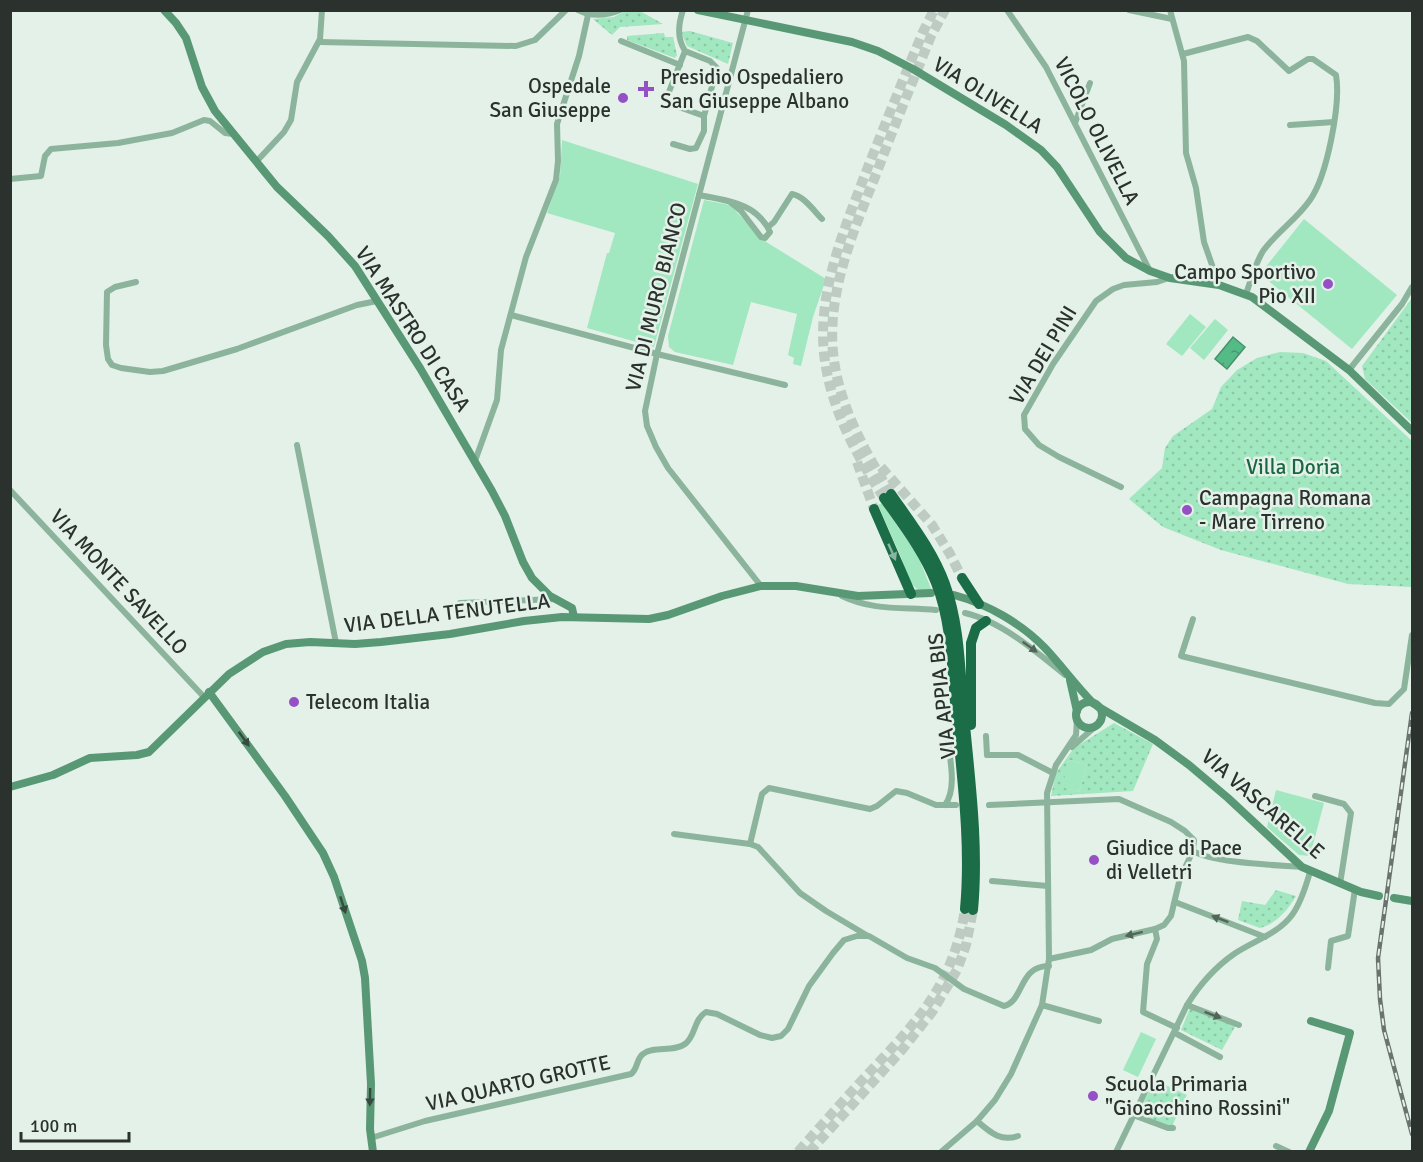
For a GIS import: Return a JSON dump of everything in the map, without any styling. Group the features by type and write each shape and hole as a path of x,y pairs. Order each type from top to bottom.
{"highway":[{"name":"VIA APPIA BIS","path":"888,496 952,609 958,645 969,765 969,910"},
{"path":"874,509 910,594"},
{"path":"962,579 979,604"},
{"name":"VIA APPIA BIS","path":"937,586 950,650 969,818"},
{"path":"969,765 972,635 979,625 986,621"}],"street":[{"name":"VIA MASTRO DI CASA","path":"164,10 184,34 206,97 281,192 344,252 420,368 475,461 499,504 526,568 539,586 572,608 574,617"},
{"path":"256,162 289,124 297,82 319,42 322,10"},
{"path":"319,42 516,46 534,40 566,10"},
{"path":"578,10 588,15 608,14 620,10"},
{"path":"673,144 690,149 696,148 704,131 704,116 717,68 712,62 686,51 680,42 679,21 683,10"},
{"name":"VIA OLIVELLA","path":"698,10 840,39 874,49 903,63 1036,145 1054,163 1092,221 1115,249 1130,261 1170,278 1219,285 1246,294 1349,370 1413,431"},
{"name":"VIA DI MURO BIANCO","path":"748,10 657,354 645,411 647,426 668,468 761,586"},
{"name":"VICOLO OLIVELLA","path":"1007,10 1039,55 1150,271"},
{"path":"1129,10 1172,19"},
{"path":"1170,10 1183,54 1186,81 1186,153 1196,188 1204,242 1219,285"},
{"path":"475,461 497,400 501,350 529,247 556,180 557,124 579,56 588,15"},
{"path":"1183,54 1248,37 1257,41 1287,70 1294,69 1306,60 1313,59 1336,75 1334,122 1327,156 1315,192 1304,209 1264,250 1246,294"},
{"path":"621,41 680,65"},
{"path":"686,51 665,102 704,116"},
{"path":"1075,123 1090,83"},
{"path":"10,179 41,176 44,171 45,156 51,149 118,143 171,133 204,120 212,122 225,133 233,134"},
{"path":"1290,125 1334,122"},
{"path":"768,227 774,222 792,194 802,198 822,219"},
{"path":"699,195 744,204 768,227 770,232 768,236 761,237 741,211 730,202"},
{"name":"VIA DEI PINI","path":"1121,487 1059,458 1039,445 1026,429 1024,415 1053,364 1096,301 1113,289 1124,285 1157,282 1170,278"},
{"path":"136,282 113,288 107,292 106,345 108,359 112,365 141,372 163,371 230,351 357,305 377,301"},
{"path":"1349,370 1413,287"},
{"path":"510,315 785,385"},
{"path":"297,445 336,644"},
{"name":"VIA MONTE SAVELLO","path":"10,490 207,694"},
{"path":"574,617 649,619 761,586 796,586 858,596 910,594 937,586"},
{"path":"839,594 871,606 936,610"},
{"name":"VIA VASCARELLE","path":"954,595 979,604 1008,619 1032,636 1096,705 1162,744 1190,765 1306,870 1355,890 1379,896"},
{"path":"460,603 556,599"},
{"path":"965,613 986,621 1032,648 1070,679"},
{"name":"VIA DELLA TENUTELLA","path":"10,787 53,775 90,758 148,752 207,694 242,665 263,652 286,644 373,643 460,637 524,621 574,617"},
{"path":"1193,620 1181,656 1327,693 1382,704 1389,704 1404,690 1413,635"},
{"name":"VIA VASCARELLE","path":"1070,679 1077,715"},
{"path":"207,694 303,821 323,853 334,877 362,961 365,978 373,1152"},
{"path":"941,1152 977,1121 995,1100 1011,1074 1042,1005 1049,962 1048,788 1053,773 1066,751 1077,733 1077,715 1085,703 1096,705 1102,716 1098,724 1066,751"},
{"path":"1077,715 1085,728 1098,724"},
{"name":"VIA VASCARELLE","path":"1098,724 1115,720 1131,726"},
{"path":"986,736 987,755 1018,755 1053,773"},
{"path":"945,805 950,799 952,789 948,741"},
{"path":"750,844 762,795 769,788 870,809 896,791 936,805 956,805"},
{"path":"1315,796 1344,804 1351,813 1340,884"},
{"path":"674,834 750,844 762,850 781,874 804,896 907,958 935,968 964,988 1004,1006 1011,1002 1031,971 1038,967 1112,939 1155,929 1170,919 1180,878 1193,851 1194,840 1185,831 1164,818 1122,800 989,805"},
{"path":"1116,1152 1199,984 1213,970 1265,937 1293,914 1306,870 1206,856 1193,851"},
{"path":"992,881 1048,886"},
{"path":"1328,968 1330,941 1348,936 1355,890"},
{"path":"1394,898 1413,901"},
{"path":"1175,902 1265,937"},
{"path":"1155,929 1156,939 1147,964 1143,1012 1220,1056"},
{"name":"VIA QUARTO GROTTE","path":"371,1138 425,1121 631,1074 636,1070 639,1059 644,1053 670,1049 686,1043 698,1018 705,1012 717,1014 755,1034 769,1038 778,1037 788,1029 809,987 841,943 852,937 869,936"},
{"path":"1042,1005 1099,1021"},
{"path":"1187,1005 1239,1025"},
{"path":"1309,1152 1329,1111 1350,1033 1311,1021"},
{"path":"1133,1115 1173,1128"},
{"path":"977,1121 1000,1138 1018,1137"},
{"path":"1276,1146 1289,1152"}],"green space":[{"path":"625,11 640,11 663,24 620,27 612,35 593,19 614,17"},
{"path":"690,31 733,43 728,64 687,46 681,32"},
{"path":"664,33 665,37 673,37 677,55 675,58 627,40 627,36"},
{"path":"562,140 698,184 654,347 587,328 607,253 609,253 615,233 547,213 560,176"},
{"path":"704,200 730,205 763,240 826,279 813,317 801,366 793,364 794,358 788,355 797,314 751,302 733,365 675,352 669,347 668,336"},
{"name":"Campo Sportivo Pio XII","path":"1304,219 1397,295 1352,349 1260,274"},
{"path":"1412,298 1412,423 1365,379 1362,366"},
{"path":"1190,314 1206,327 1182,356 1166,344"},
{"path":"1215,319 1228,330 1204,360 1190,348"},
{"name":"Villa Doria","path":"1280,352 1303,353 1326,361 1412,441 1412,587 1348,584 1221,550 1163,527 1129,499 1162,468 1165,448 1173,436 1212,409 1221,387 1237,370 1257,358"},
{"path":"882,503 918,556 932,591 918,590 909,581 878,505"},
{"path":"1114,723 1153,744 1133,791 1051,796 1056,773 1074,748","holes":["1069,760 1087,765 1079,792 1062,787"]},
{"path":"1069,760 1087,765 1079,792 1061,787"},
{"path":"1276,790 1324,803 1310,856 1299,855 1267,827"},
{"path":"1276,890 1296,896 1276,920 1260,928 1238,920 1242,901 1265,905"},
{"path":"1190,1008 1236,1025 1222,1050 1181,1030"},
{"path":"1141,1032 1156,1039 1138,1077 1123,1070"},
{"path":"1155,1080 1187,1095 1171,1128 1138,1113"}],"water":[{"path":"1233,337 1245,347 1227,369 1215,359"}],"tunnel":[{"path":"884,498 855,449 833,398 825,361 824,312 834,262 850,213 934,10"},
{"path":"891,494 862,443 840,390 833,352 834,306 844,260 860,215 931,36 945,10"},
{"path":"857,462 874,509"},
{"path":"881,467 932,525 962,578"},
{"path":"798,1152 900,1039 931,1000 953,956 965,909"},
{"path":"809,1152 901,1051 932,1012 957,970 966,945 973,910"}],"railway":[{"path":"1412,713 1378,958 1384,1030 1412,1134"}],"place":[{"name":"Presidio Ospedaliero San Giuseppe Albano","path":"646,89"},
{"name":"Ospedale San Giuseppe","path":"623,98"},
{"name":"Campo Sportivo Pio XII","path":"1328,284"},
{"name":"Campagna Romana - Mare Tirreno","path":"1187,510"},
{"name":"Telecom Italia","path":"294,702"},
{"name":"Giudice di Pace di Velletri","path":"1094,860"},
{"name":"Scuola Primaria \"Gioacchino Rossini\"","path":"1093,1096"}]}
